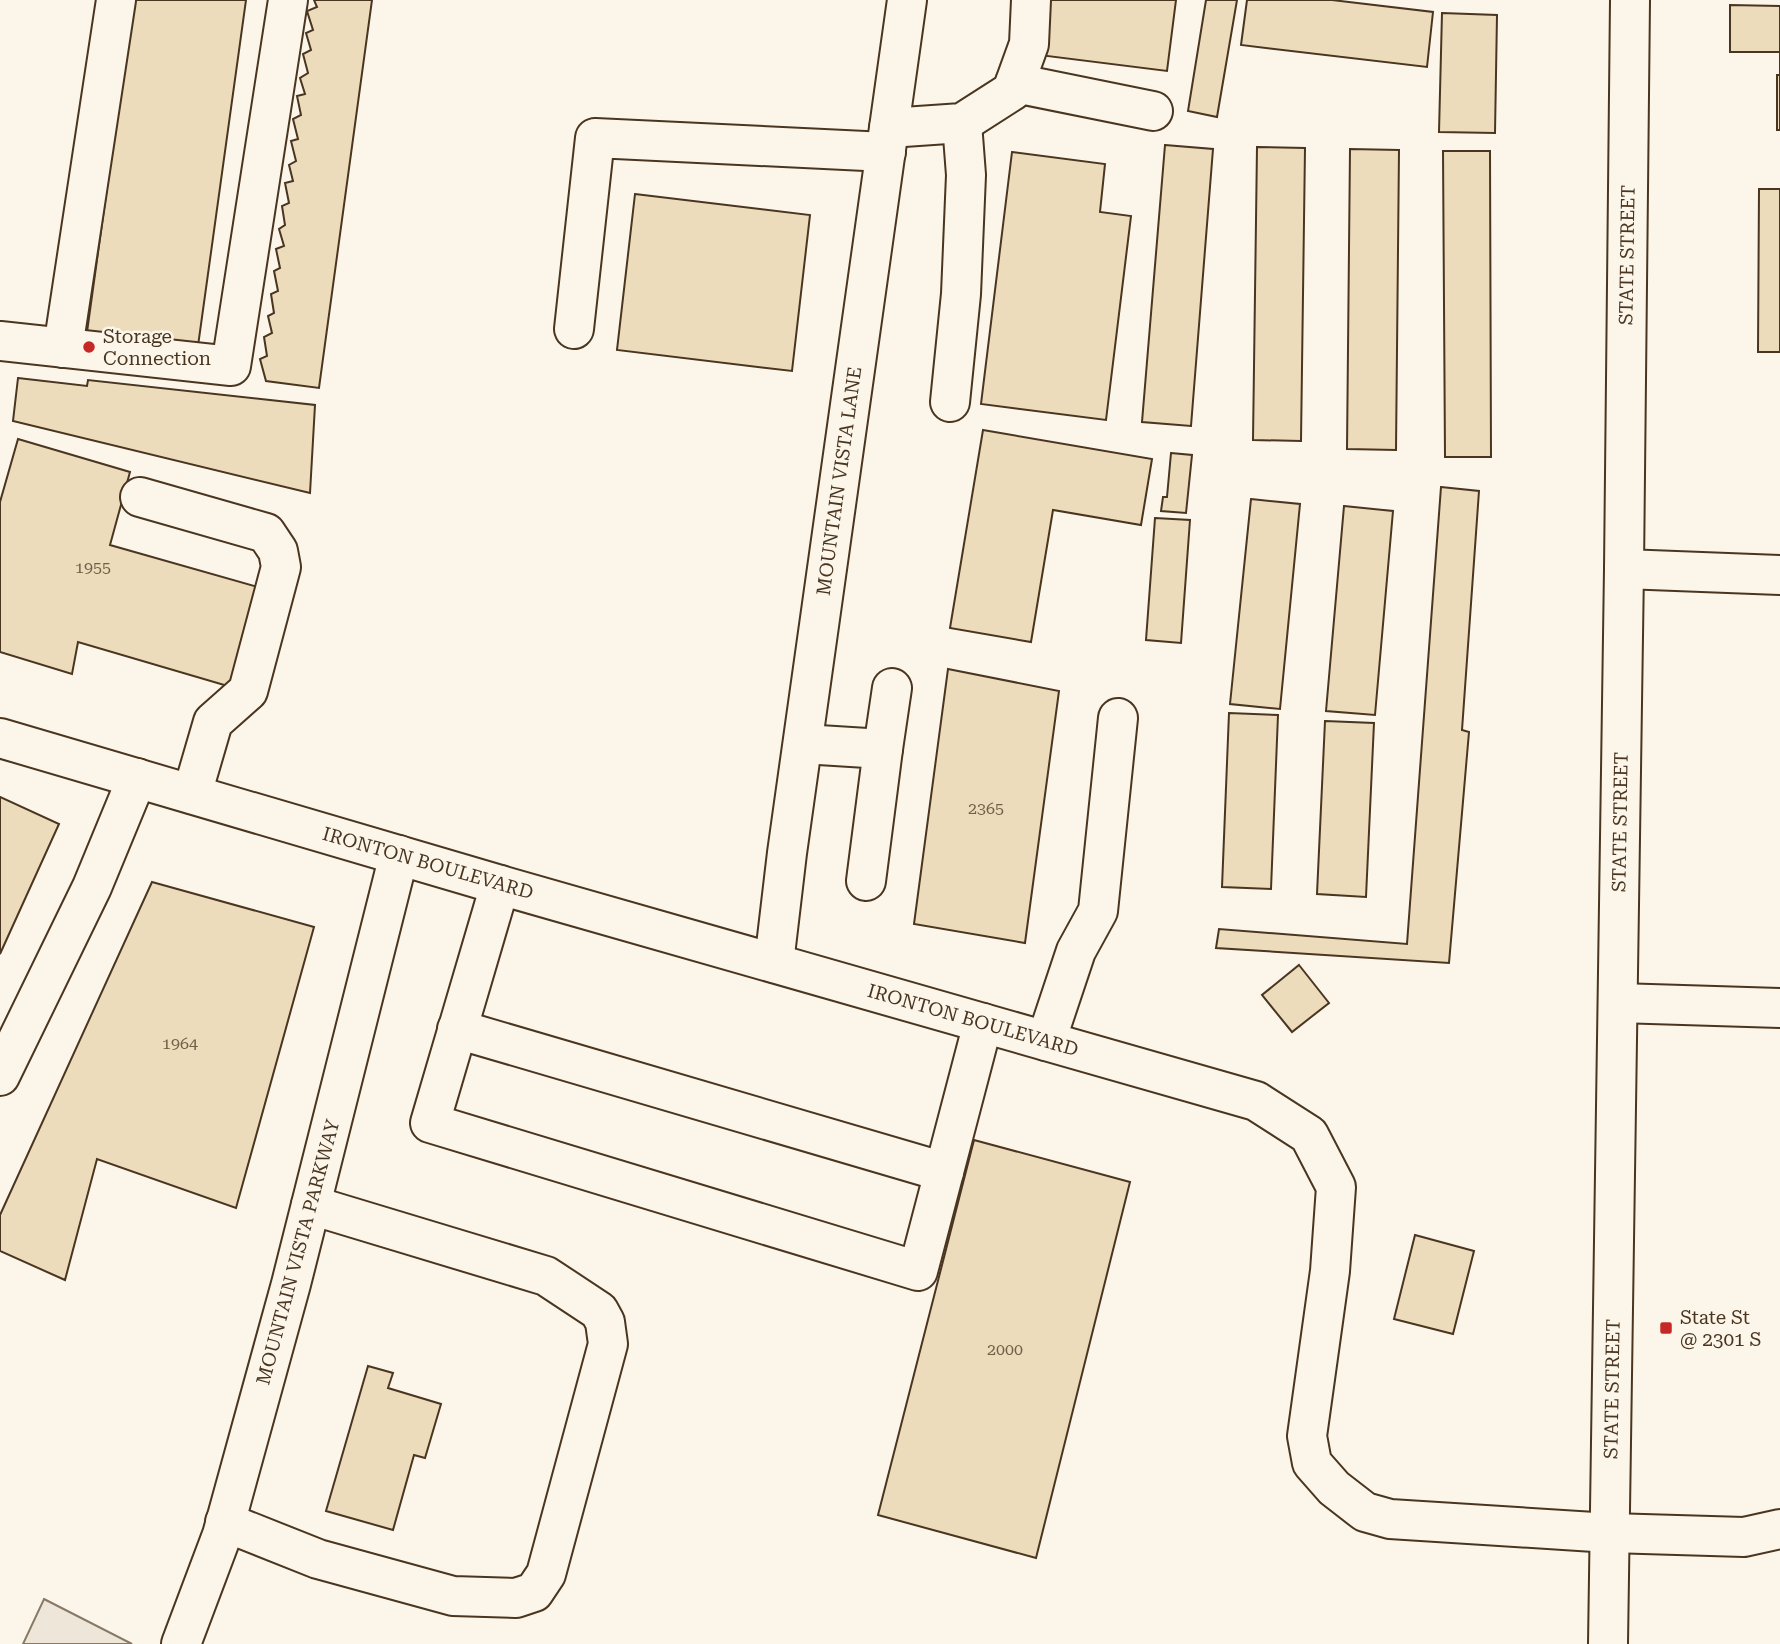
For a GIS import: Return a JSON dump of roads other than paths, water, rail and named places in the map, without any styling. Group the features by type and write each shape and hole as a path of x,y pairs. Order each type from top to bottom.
{"street":[{"path":"63,348 116,0"},
{"path":"0,341 231,366 288,0"},
{"name":"MOUNTAIN VISTA LANE","path":"774,963 906,0"},
{"path":"574,329 595,138 887,140 962,123 1012,91 1029,44 1031,0"},
{"name":"STATE STREET","path":"1608,1644 1630,0"},
{"path":"1015,83 1153,111"},
{"path":"950,402 961,294 966,175 962,123"},
{"path":"140,497 266,533 278,551 281,567 248,691 214,722 192,794"},
{"path":"1624,569 1780,575"},
{"path":"866,881 892,688"},
{"path":"1046,1041 1076,951 1098,911 1118,718"},
{"name":"IRONTON BOULEVARD","path":"0,738 500,885 1256,1101 1309,1135 1336,1187 1330,1271 1307,1436 1312,1463 1334,1488 1365,1512 1390,1518 1611,1533 1744,1537 1780,1529"},
{"path":"803,744 883,749"},
{"path":"0,1076 92,887 137,778"},
{"name":"MOUNTAIN VISTA PARKWAY","path":"181,1644 222,1535 311,1205 399,855"},
{"path":"500,885 430,1123 918,1271 983,1023"},
{"path":"1618,1003 1780,1008"},
{"path":"457,1029 944,1172"},
{"path":"225,1522 318,1559 453,1596 516,1598 534,1592 546,1574 608,1344 605,1322 599,1311 546,1276 311,1205"}],"place":[{"name":"Storage Connection","path":"89,347"},
{"name":"State St @ 2301 S","path":"1666,1328"}]}
